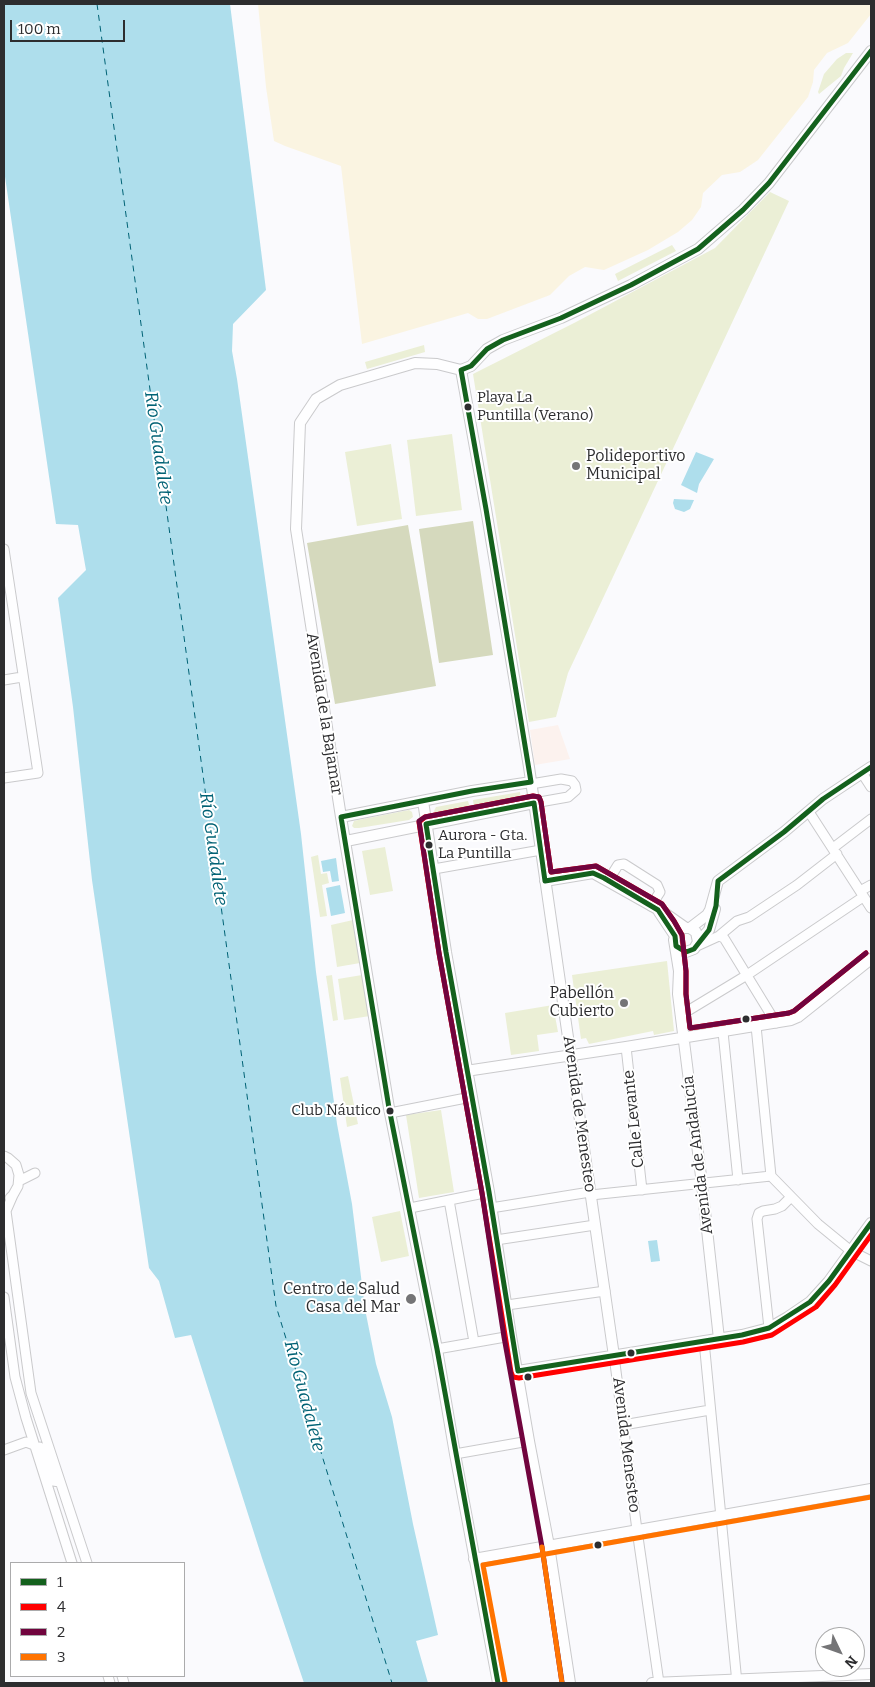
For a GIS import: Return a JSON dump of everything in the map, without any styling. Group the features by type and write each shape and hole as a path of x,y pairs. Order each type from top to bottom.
{"street":[{"path":"461,370 471,366 487,349 503,340 561,318 631,285 698,248 743,210 769,183 871,51"},
{"name":"Avenida de la Bajamar","path":"461,370 436,364 415,363 340,385 316,399 300,423 296,529 340,817 346,840 390,1112 437,1349 454,1454 498,1683"},
{"name":"Avenida de Menesteo","path":"461,370 531,783 557,969 572,1055 614,1356"},
{"path":"4,549 6,582 38,773 4,778"},
{"path":"4,680 22,677"},
{"path":"676,941 679,930 688,928 707,916 718,881 784,832 823,799 867,770 871,787"},
{"path":"340,817 472,791 561,778 572,781 575,785 576,790 568,797 346,840"},
{"path":"423,801 446,952 489,1192 511,1336 570,1683"},
{"path":"809,812 871,908"},
{"path":"698,944 719,936 737,921 749,917 797,885 871,819"},
{"path":"434,869 541,850"},
{"path":"608,881 618,865 624,864 657,885 660,892 654,908"},
{"path":"545,881 593,874 688,928 698,935 698,944"},
{"path":"654,908 676,941 679,949 686,952 690,951 709,930 716,906 718,881"},
{"path":"682,1015 747,975 871,886"},
{"path":"719,936 724,938 776,1022"},
{"name":"Avenida de Andalucía","path":"676,941 679,972 678,994 719,1338"},
{"name":"Avenida de Andalucía","path":"679,972 686,952"},
{"path":"466,1071 791,1020 798,1017 871,959"},
{"path":"756,1026 772,1176 818,1224 851,1251 871,1261"},
{"path":"723,1032 738,1180"},
{"name":"Calle Levante","path":"626,1047 642,1190"},
{"path":"390,1112 471,1096"},
{"path":"4,1156 16,1165 19,1175 18,1186 6,1211 31,1393 87,1562"},
{"path":"17,1170 35,1173 19,1181"},
{"path":"491,1208 591,1193 642,1190 772,1176"},
{"path":"410,1208 489,1192"},
{"path":"4,1202 13,1195"},
{"path":"769,1328 757,1219 759,1214 782,1206 791,1197"},
{"path":"449,1200 474,1342"},
{"path":"518,1371 742,1335 769,1328 810,1302 829,1281 871,1223"},
{"path":"496,1240 595,1225"},
{"path":"507,1305 604,1291"},
{"path":"4,1297 15,1377 34,1445 72,1562"},
{"path":"437,1349 511,1336"},
{"path":"704,1341 737,1681"},
{"name":"Avenida Menesteo","path":"614,1356 659,1683"},
{"path":"15,1377 50,1476 53,1481 60,1484"},
{"path":"623,1425 710,1410"},
{"path":"4,1450 26,1442 34,1445"},
{"path":"454,1454 529,1442"},
{"path":"60,1484 57,1505 77,1562"},
{"path":"474,1559 871,1489"},
{"path":"652,1683 845,1679 871,1674"}],"shaded area":[{"path":"558,725 570,759 535,765 530,730"}],"green space":[{"path":"846,53 853,53 841,76 819,94 824,74 837,59"},
{"name":"Polideportivo Municipal","path":"770,192 789,201 568,673 556,717 529,722 473,374 715,248"},
{"path":"672,245 676,251 618,281 615,274"},
{"path":"424,345 425,352 367,369 365,362"},
{"path":"452,434 462,510 416,516 407,440"},
{"path":"391,444 402,519 357,526 345,452"},
{"path":"473,521 493,655 439,663 419,529"},
{"path":"408,525 436,686 335,704 307,543"},
{"path":"520,792 521,800 474,808 473,800"},
{"path":"468,801 470,808 439,814 434,811 436,807"},
{"path":"409,810 412,812 413,817 409,820 359,828 352,826 354,821"},
{"path":"385,847 393,891 370,895 362,851"},
{"path":"318,855 321,874 327,873 329,883 322,885 327,916 320,917 311,857"},
{"path":"353,920 360,963 337,967 331,925"},
{"name":"Pabellón Cubierto","path":"667,961 674,1031 654,1035 653,1031 589,1044 586,1038 581,1039 572,975"},
{"path":"332,975 338,1020 333,1021 326,976"},
{"path":"362,975 370,1016 344,1020 338,979"},
{"path":"553,1005 558,1032 537,1035 539,1051 511,1055 505,1013"},
{"path":"348,1076 358,1124 347,1127 340,1078"},
{"path":"441,1110 454,1192 419,1198 406,1115"},
{"path":"400,1211 409,1256 381,1262 372,1217"}],"sand":[{"path":"258,4 871,4 871,14 848,43 827,53 814,70 813,82 808,97 758,160 740,172 722,175 703,193 701,207 692,220 678,232 648,250 604,270 585,267 569,276 550,295 487,319 478,319 468,313 362,344 341,166 274,141 266,87"}],"water":[{"name":"Río Guadalete","path":"4,4 230,4 266,290 233,324 232,351 301,834 316,972 337,1124 352,1204 365,1309 376,1364 392,1417 413,1524 438,1635 416,1641 428,1683 304,1683 191,1335 175,1338 159,1281 149,1268 92,880 73,707 58,598 86,570 78,525 56,524 4,170"},
{"path":"696,452 714,459 699,484 697,493 681,485"},
{"path":"674,499 694,500 690,509 684,512 675,509"},
{"path":"336,858 339,881 332,882 330,871 323,872 321,861"},
{"path":"340,885 345,913 331,916 326,888"},
{"path":"657,1240 660,1261 651,1262 648,1241"}],"ferry route":[{"path":"97,4 276,1306 392,1683"}],"transit line":[{"name":"1","path":"498,1683 437,1349 389,1108 341,817 472,791 531,782 461,370 471,366 487,349 503,340 561,318 631,285 698,249 743,210 769,183 871,51"},
{"name":"1","path":"871,767 823,799 784,832 718,881 716,906 709,930 694,949 686,952 676,946 675,936 658,910 604,878 593,873 545,881 534,803 426,824 446,952 489,1192 518,1371 742,1335 769,1328 810,1302 829,1281 871,1223"},
{"name":"4","path":"866,953 794,1011 690,1028 682,935 674,921 662,904 596,866 551,872 539,797 533,796 425,817 419,822 439,953 513,1377 519,1378 743,1342 772,1335 816,1307 835,1285 871,1235"},
{"name":"2","path":"562,1683 542,1547 504,1337 482,1193 439,953 419,821 425,817 533,796 539,797 551,872 596,866 662,904 674,921 682,935 690,1028 794,1011 866,953"},
{"name":"3","path":"505,1682 483,1565 871,1497"},
{"name":"3","path":"542,1547 562,1683"}],"place":[{"name":"Playa La Puntilla (Verano)","path":"468,407"},
{"name":"Polideportivo Municipal","path":"576,466"},
{"name":"Aurora - Gta. La Puntilla","path":"429,845"},
{"name":"Pabellón Cubierto","path":"624,1003"},
{"name":"Club Náutico","path":"390,1111"},
{"name":"Centro de Salud Casa del Mar","path":"411,1299"}]}
